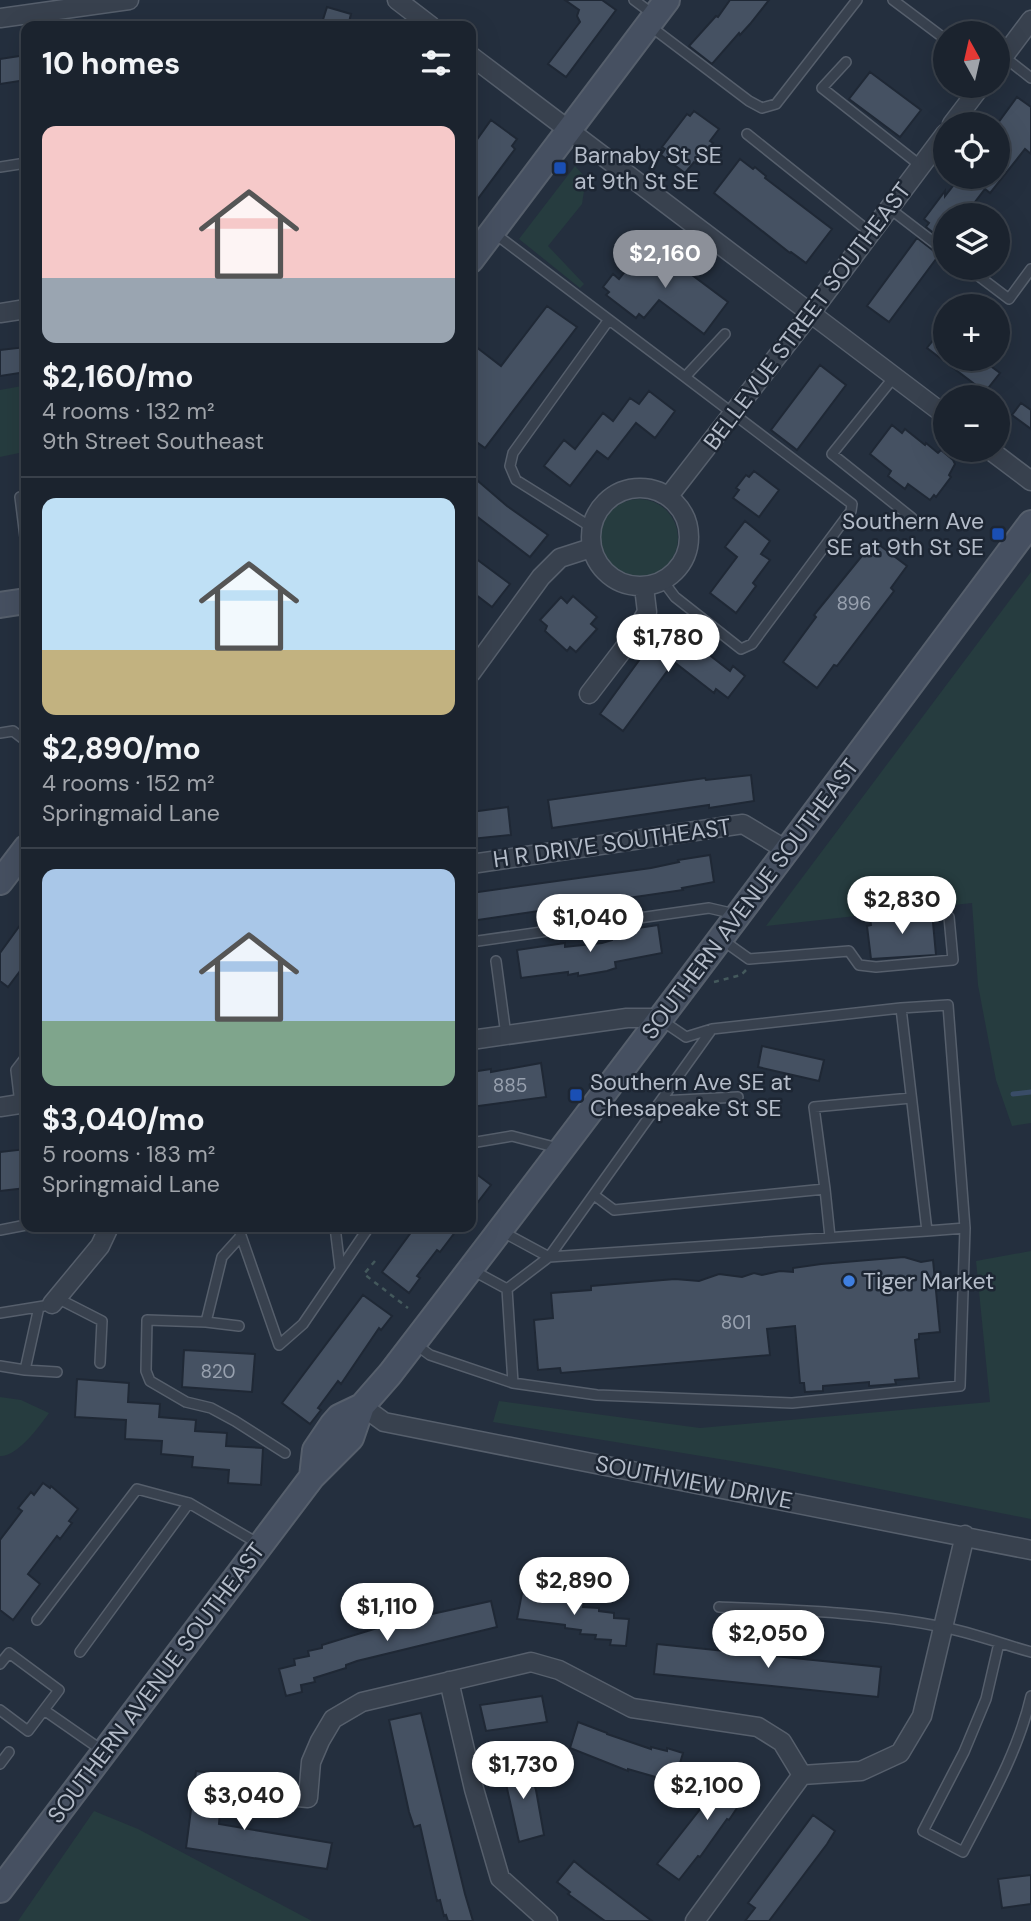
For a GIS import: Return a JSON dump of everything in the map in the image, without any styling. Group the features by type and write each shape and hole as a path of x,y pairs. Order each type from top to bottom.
{"main road":[{"path":"476,253 657,13"},
{"name":"SOUTHERN AVENUE SOUTHEAST","path":"0,1890 312,1477 351,1438 362,1406 414,1343 719,938 788,852 1031,523"},
{"path":"0,605 21,602"}],"street":[{"path":"0,18 129,0"},
{"path":"397,0 424,21"},
{"path":"1010,47 1031,20"},
{"path":"476,60 933,406"},
{"path":"961,112 972,98"},
{"name":"BELLEVUE STREET SOUTHEAST","path":"668,497 933,150"},
{"path":"0,313 21,310"},
{"path":"1006,462 1031,481"},
{"path":"643,488 668,497 681,510 687,521 689,537 687,553 682,563 663,581 644,587 622,584 610,577 596,560 591,548 591,527 603,504 620,492 643,488"},
{"path":"476,666 541,577 560,558 591,548"},
{"path":"589,694 631,639 647,612 644,587"},
{"name":"H R DRIVE SOUTHEAST","path":"476,862 743,824 788,852"},
{"path":"476,1039 627,1018 659,1018"},
{"path":"0,1107 21,1103"},
{"path":"49,1303 100,1246 107,1232"},
{"name":"SOUTHVIEW DRIVE","path":"362,1406 384,1422 1031,1550"},
{"path":"695,1921 802,1775 862,1770 900,1753 922,1716 965,1535"},
{"path":"245,1793 308,1798 312,1762 320,1741 334,1719 362,1702 531,1662 559,1670 632,1708 758,1727 782,1742 802,1775"},
{"path":"449,1681 474,1789 500,1878 548,1921"}],"lane":[{"path":"634,0 657,13 749,101 762,108 776,104 857,0"},
{"path":"893,0 933,30"},
{"path":"846,62 822,88 921,166"},
{"path":"1010,66 1031,78"},
{"path":"747,134 871,233"},
{"path":"0,167 21,164"},
{"path":"889,208 933,242"},
{"path":"492,232 852,504 852,511 752,644 741,649 676,597 663,581"},
{"path":"984,280 1009,299 1031,269"},
{"path":"591,527 516,480 510,466 513,453 608,321"},
{"path":"685,377 724,334"},
{"path":"894,377 832,454 912,518"},
{"path":"20,496 21,504"},
{"path":"0,733 12,731 21,736"},
{"path":"476,941 709,908 739,915"},
{"path":"719,938 748,959 849,951 859,965 876,967 953,960 949,917"},
{"path":"496,961 506,1035"},
{"path":"414,1343 430,1355 513,1382 597,1395 792,1403 960,1386 965,1228 948,1005 712,1029 686,1037 659,1018"},
{"path":"901,1008 928,1231"},
{"path":"507,1289 550,1257 712,1029"},
{"path":"21,1064 16,1070 21,1094"},
{"path":"661,1101 738,1097"},
{"path":"830,1237 814,1107 911,1098"},
{"path":"476,1142 512,1136 561,1149"},
{"path":"594,1195 614,1210 825,1189"},
{"path":"0,1230 21,1226"},
{"path":"499,1230 550,1257 965,1228"},
{"path":"206,1322 222,1257 239,1232"},
{"path":"240,1232 279,1345 303,1324 365,1232"},
{"path":"336,1232 340,1268"},
{"path":"470,1269 507,1289"},
{"path":"507,1289 513,1382"},
{"path":"25,1370 49,1303"},
{"path":"0,1314 49,1303 102,1321 100,1363"},
{"path":"239,1326 147,1320 146,1371 150,1381 186,1402 211,1408 285,1452"},
{"path":"0,1366 57,1372"},
{"path":"37,1620 137,1489 189,1503 261,1545"},
{"path":"80,1652 189,1503"},
{"path":"719,1607 860,1616 944,1627 1031,1652"},
{"path":"999,1643 982,1709 964,1752 923,1831 963,1852 1006,1770 1027,1715 1031,1696"},
{"path":"0,1664 9,1653 59,1690 27,1731 0,1710"},
{"path":"44,1710 104,1752"},
{"path":"0,1764 9,1752"}],"path":[{"path":"710,983 741,975 758,958"},
{"path":"375,1261 364,1274 408,1308"}],"green space":[{"path":"575,166 586,178 582,204 548,246 584,284 580,288 519,239"},
{"path":"21,386 21,454 0,457 0,390"},
{"path":"639,499 654,502 666,511 675,523 678,538 675,553 666,565 654,574 639,577 624,574 612,565 603,553 600,538 603,523 612,511 624,502"},
{"path":"1031,572 1031,1123 1012,1126 996,1080 978,985 972,903 766,926"},
{"path":"1031,1251 1031,1519 774,1468 493,1422 499,1401 700,1428 990,1402 976,1261"},
{"path":"0,1397 21,1400 49,1413 20,1447 0,1456"},
{"path":"94,1811 138,1829 312,1921 18,1921"}],"building":[{"path":"565,0 602,0 616,10 566,77 548,64 580,22 577,16 579,10"},
{"path":"730,0 769,0 712,64 689,46 716,16 718,17"},
{"path":"327,7 351,14 349,21 323,21"},
{"path":"21,56 21,81 0,84 0,59"},
{"path":"870,72 921,110 900,137 849,99"},
{"path":"1017,97 1031,107 1031,154 1025,149 1010,168 1010,112 1006,112"},
{"path":"694,111 719,129 710,141 713,143 697,164 694,162 685,173 661,155 665,149 662,147 687,114 690,116"},
{"path":"491,120 517,139 512,146 515,149 476,201 476,141"},
{"path":"740,159 753,169 755,167 765,178 832,229 806,263 714,193"},
{"path":"951,189 985,189 974,203 936,203 945,191 945,196"},
{"path":"933,207 933,233 926,227 929,223 924,219"},
{"path":"917,238 933,250 933,263 889,322 867,306"},
{"path":"648,242 728,302 704,334 659,300 644,318 639,314 636,318 606,295 609,292 603,287 613,274 619,279"},
{"path":"547,306 577,327 485,448 476,442 476,347 501,366"},
{"path":"933,340 933,353 927,348"},
{"path":"21,348 21,373 0,376 0,350"},
{"path":"820,365 846,385 797,450 771,430"},
{"path":"957,371 1000,373 991,385 976,385"},
{"path":"649,391 675,411 655,438 636,423 608,459 597,451 570,486 544,466 564,440 575,449 603,413 613,421 630,398 639,404"},
{"path":"1021,403 1031,410 1031,429 1012,415"},
{"path":"892,425 902,433 905,429 933,449 933,462 955,464 949,475 951,477 936,497 934,495 930,500 908,484 905,489 888,476 891,471 870,454"},
{"path":"754,471 779,490 759,517 733,498 739,490 736,488 746,475 749,477"},
{"path":"476,479 507,506 548,535 530,557 476,516"},
{"path":"745,521 770,541 761,554 770,560 753,583 756,586 736,613 710,593 737,557 725,547"},
{"path":"874,541 907,566 891,588 894,591 817,688 783,662 816,617 814,615"},
{"path":"476,559 510,584 492,607 476,595"},
{"path":"573,596 597,617 591,624 597,629 576,652 570,647 567,651 545,631 547,626 540,620 561,597 567,603"},
{"path":"667,622 730,671 733,666 745,676 728,698 716,689 714,693 674,662 623,731 600,714"},
{"path":"751,775 754,801 552,828 548,800 705,778"},
{"path":"508,807 511,835 476,838 476,811"},
{"path":"710,855 714,882 682,888 683,890 476,920 476,892 651,868 679,862 678,860"},
{"path":"932,912 936,955 871,959 867,926 871,925 870,919"},
{"path":"21,924 21,970 8,987 0,981 0,953"},
{"path":"658,925 662,953 615,962 616,968 607,971 578,976 578,973 568,975 568,972 521,978 517,950 565,943 565,947 602,943 612,940 611,932"},
{"path":"762,1046 824,1060 819,1081 758,1067"},
{"path":"541,1063 546,1097 476,1106 476,1071 491,1069 491,1072"},
{"path":"21,1150 21,1189 0,1191 0,1152"},
{"path":"476,1174 491,1185 476,1204"},
{"path":"411,1232 455,1232 417,1276 420,1278 409,1293 382,1272"},
{"path":"904,1257 921,1262 933,1260 940,1332 919,1334 919,1339 915,1340 919,1378 895,1380 896,1384 869,1386 869,1382 823,1386 823,1391 805,1392 804,1383 800,1383 795,1326 767,1329 770,1355 561,1373 560,1368 538,1370 534,1320 553,1318 551,1293 591,1290 591,1286 675,1279 699,1281 719,1274 742,1277 754,1273 762,1275 780,1271 793,1272 793,1268 821,1264"},
{"path":"363,1295 392,1316 381,1330 379,1328 341,1384 338,1381 310,1424 282,1403"},
{"path":"184,1350 255,1354 252,1392 182,1387"},
{"path":"77,1379 129,1383 128,1402 160,1404 159,1417 196,1420 195,1431 227,1433 226,1446 263,1448 261,1485 228,1483 229,1470 192,1467 193,1457 161,1454 162,1441 125,1439 126,1420 75,1417"},
{"path":"43,1483 50,1488 51,1486 78,1509 60,1539 57,1536 28,1574 40,1584 13,1620 0,1610 0,1540 22,1511 18,1508 31,1492 34,1495"},
{"path":"522,1593 569,1597 569,1600 584,1602 583,1607 599,1608 599,1611 614,1613 614,1618 629,1619 626,1646 610,1645 611,1640 595,1639 596,1635 580,1634 581,1630 565,1628 565,1625 517,1619"},
{"path":"491,1601 497,1627 357,1661 346,1665 346,1668 314,1678 315,1682 301,1685 302,1692 286,1696 279,1669 295,1665 294,1659 309,1656 308,1651 400,1621"},
{"path":"657,1644 881,1667 878,1697 654,1674"},
{"path":"542,1696 547,1722 486,1731 480,1705"},
{"path":"421,1713 473,1921 448,1921 446,1915 444,1916 440,1900 437,1901 420,1825 414,1827 409,1812 389,1720"},
{"path":"578,1722 651,1749 667,1751 667,1748 683,1753 675,1780 660,1774 659,1778 628,1771 570,1748"},
{"path":"526,1760 536,1790 544,1835 519,1842 502,1766"},
{"path":"731,1764 755,1781 729,1820 727,1819 700,1857 698,1856 679,1880 657,1864 705,1803"},
{"path":"196,1771 223,1775 219,1824 332,1843 327,1869 186,1848"},
{"path":"813,1815 835,1831 827,1844 769,1921 745,1921 755,1908 748,1903"},
{"path":"574,1861 652,1921 605,1921 568,1894 570,1892 557,1882"},
{"path":"1031,1875 1031,1904 1002,1908 998,1879"}],"waterway":[{"path":"1013,1094 1031,1092"}],"place":[{"name":"Barnaby St SE at 9th St SE","path":"560,168"},
{"name":"Southern Ave SE at 9th St SE","path":"998,534"},
{"name":"Southern Ave SE at Chesapeake St SE","path":"576,1095"},
{"name":"Tiger Market","path":"849,1281"}]}
